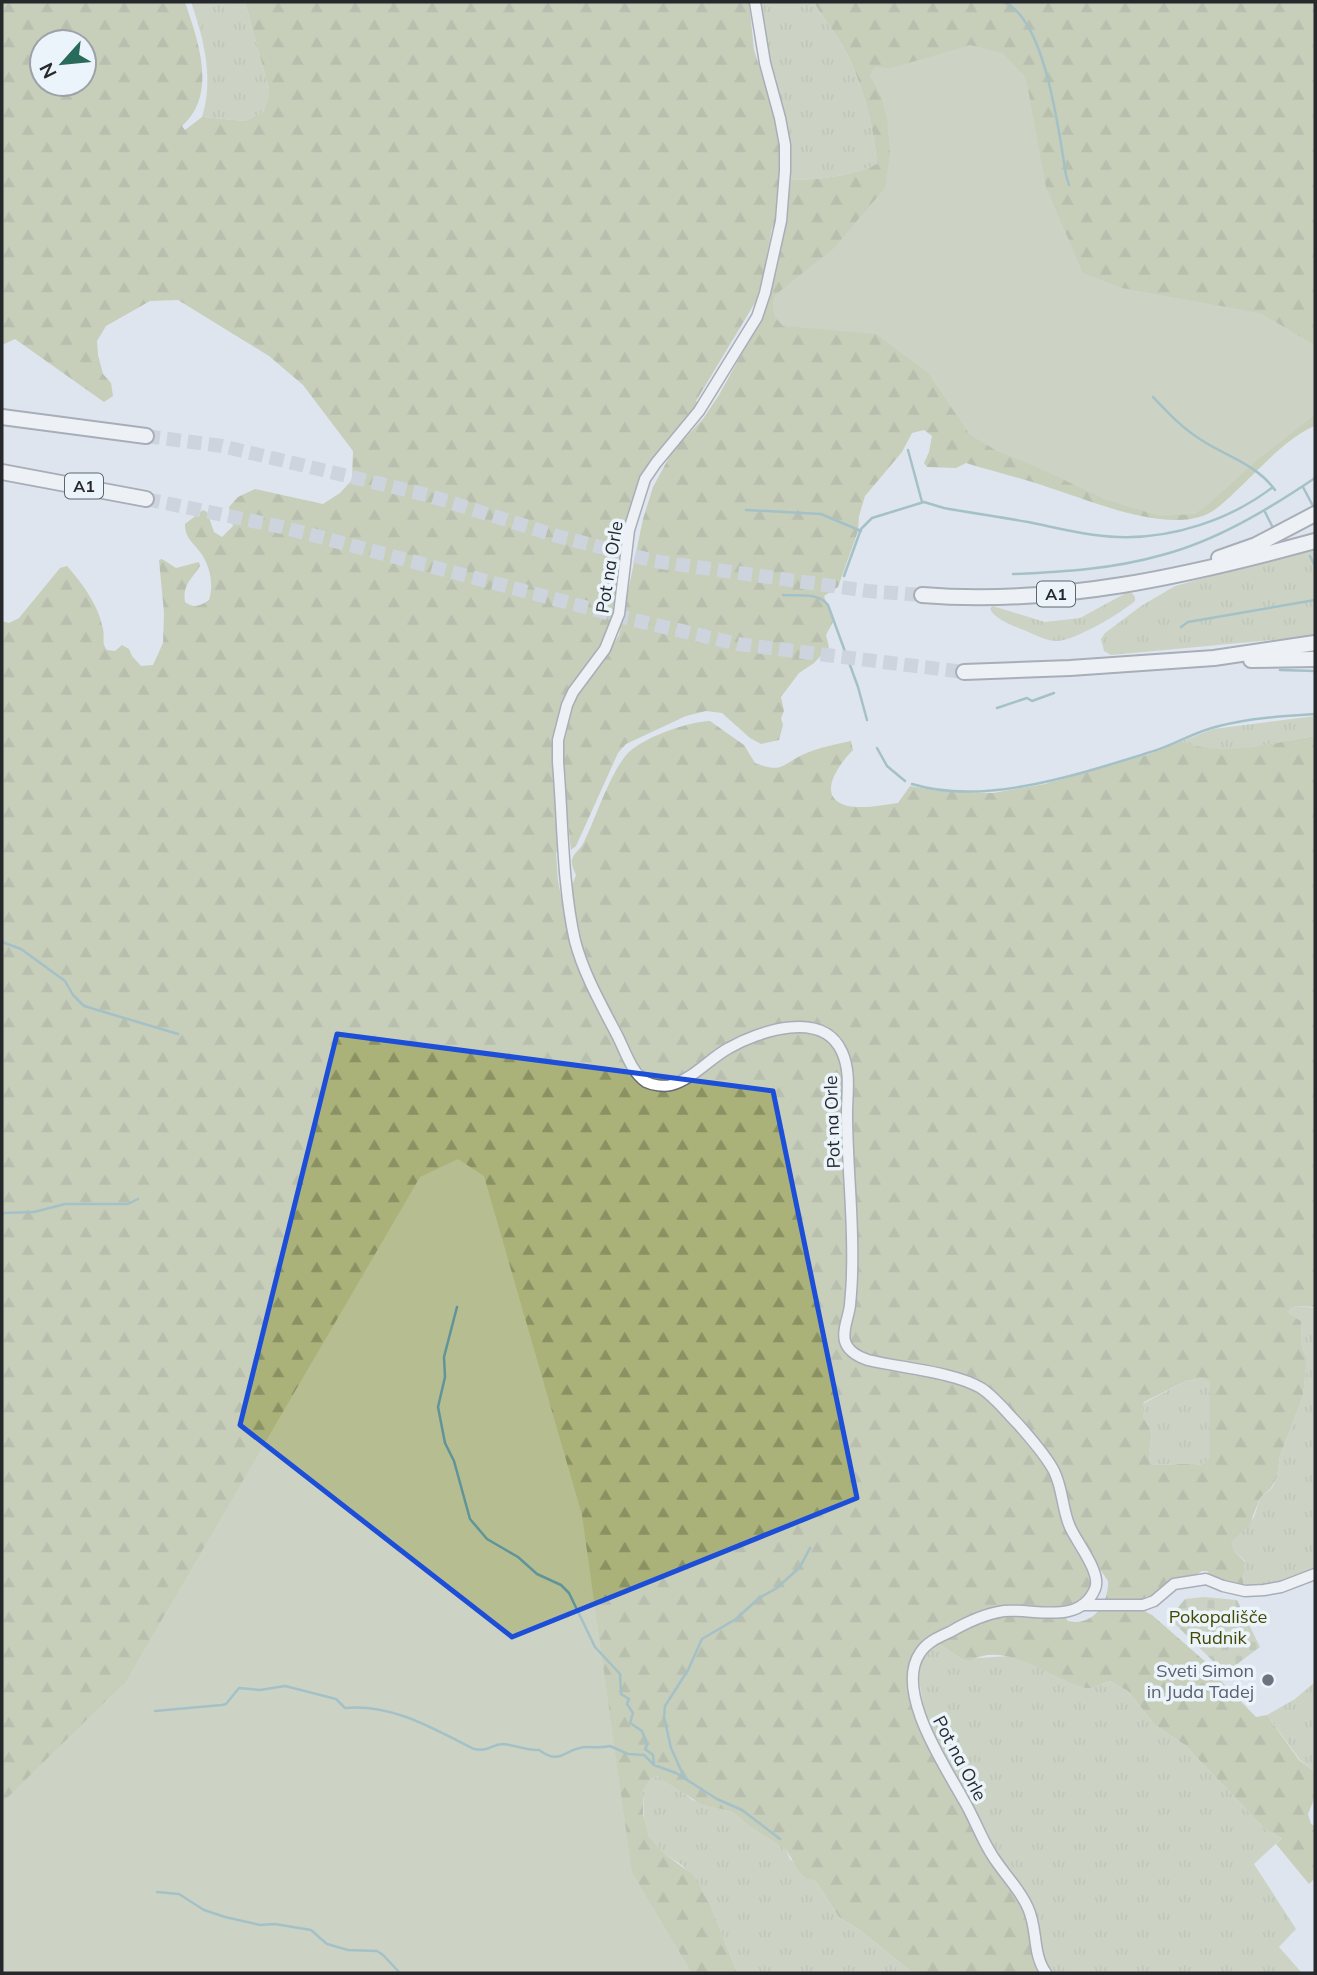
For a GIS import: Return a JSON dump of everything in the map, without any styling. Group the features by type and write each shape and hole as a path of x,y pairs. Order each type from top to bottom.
{"highway":[{"path":"2,417 146,436"},
{"name":"A1","path":"2,472 146,499"},
{"path":"1189,573 1220,557 1276,536 1315,514"},
{"name":"A1","path":"922,595 951,597 1053,594 1130,584 1189,573 1315,541"},
{"path":"964,672 1214,658 1315,643"},
{"path":"1214,658 1315,659"}],"street":[{"name":"Pot na Orle","path":"755,2 765,63 785,145 786,171 781,221 757,317 699,411 645,480 628,530 622,596 613,633 605,649 573,692 562,722 558,740 558,762 569,907 573,931 590,982 629,1060 647,1083 671,1085 727,1049 773,1030 812,1028 835,1040 846,1065 848,1081 852,1272 845,1340 849,1349 857,1356 869,1360 955,1377 984,1390 1046,1458 1055,1474 1069,1525 1095,1571 1095,1590 1082,1605 1067,1612 1055,1614 1016,1611 993,1613 973,1620 926,1646 919,1653 914,1667 917,1703 929,1738 991,1853 1028,1906 1037,1956 1046,1973"},
{"path":"1082,1605 1143,1605 1154,1601 1174,1584 1206,1579 1245,1591 1281,1587 1315,1574"}],"highlighted area":[{"path":"337,1034 773,1091 857,1498 512,1637 240,1425"}],"green space":[{"path":"2,2 185,2 199,50 202,83 193,113 182,126 185,130 202,117 245,121 263,112 269,89 245,2 749,2 754,50 776,118 779,140 781,163 776,226 772,228 756,301 696,401 698,404 661,457 639,501 617,606 605,640 595,656 602,663 619,635 643,519 653,487 672,452 703,419 719,395 762,317 778,264 791,180 835,176 877,164 873,133 861,86 841,43 814,2 1315,2 1315,426 1277,451 1217,508 1201,517 1181,520 1159,519 1113,509 966,463 956,468 927,467 924,463 932,436 924,430 912,433 902,452 865,496 858,531 838,587 824,596 833,622 826,635 829,647 814,663 799,673 781,697 784,711 779,740 761,744 750,738 722,713 706,711 686,716 626,744 618,753 576,846 571,850 568,822 560,822 562,845 556,853 558,881 567,925 584,982 625,1059 658,1090 719,1056 770,1036 795,1031 816,1033 832,1043 837,1051 844,1078 847,1275 841,1328 842,1349 852,1358 867,1365 950,1382 982,1393 1021,1433 1053,1479 1068,1536 1093,1577 1085,1596 1068,1608 999,1608 945,1627 916,1651 908,1678 913,1709 927,1745 1014,1885 1027,1911 1040,1973 913,1973 860,1930 839,1917 815,1880 807,1879 798,1870 786,1849 730,1811 701,1804 657,1776 651,1778 643,1791 643,1815 648,1835 665,1854 693,1875 710,1904 737,1973 2,1973 2,621 9,623 19,618 60,568 67,566 94,603 101,620 107,650 115,651 122,645 129,649 141,666 153,665 163,643 164,613 159,560 162,559 176,568 199,562 200,566 188,582 185,602 197,606 209,600 209,569 188,536 185,524 203,510 207,512 214,532 222,537 233,526 229,507 238,497 255,489 323,504 340,493 352,480 353,451 303,385 269,356 178,300 150,301 106,326 97,341 98,355 103,374 111,383 113,396 104,402 15,339 2,345"},
{"path":"191,2 245,2 269,89 270,97 263,112 245,121 202,117 207,88 206,59"},
{"path":"759,2 814,2 841,43 861,86 873,133 877,164 835,176 791,180 786,120 768,51"},
{"path":"970,45 1003,53 1026,78 1046,187 1083,273 1122,288 1260,313 1315,345 1315,415 1195,514 1160,516 1106,500 997,451 970,435 928,373 876,334 783,326 775,315 775,295 833,249 885,188 890,153 887,119 881,96 870,76 874,67 891,68"},
{"path":"1315,548 1315,636 1111,655 1104,651 1101,639 1105,633 1141,606 1175,586"},
{"path":"1126,593 1132,593 1135,601 1087,631 1058,641 1044,639 1008,624 990,609 992,606 1045,622 1080,618"},
{"path":"1315,716 1315,736 1232,749 1215,749 1182,741 1213,729"},
{"path":"710,721 744,745 755,763 771,768 780,767 814,750 851,741 853,750 832,780 832,796 848,806 860,807 898,803 910,786 939,791 993,793 1045,784 1153,753 1182,741 1215,749 1232,749 1315,736 1315,1307 1297,1306 1290,1309 1289,1314 1301,1321 1302,1347 1307,1359 1303,1396 1280,1456 1277,1477 1271,1488 1260,1498 1249,1526 1231,1542 1234,1551 1245,1562 1245,1588 1215,1580 1207,1571 1202,1571 1155,1599 1146,1596 1146,1612 1216,1671 1220,1680 1256,1717 1267,1715 1299,1760 1315,1772 1315,1797 1308,1814 1311,1824 1315,1826 1315,1878 1309,1884 1276,1844 1282,1838 1265,1829 1185,1745 1155,1725 1128,1691 1110,1681 1086,1688 1029,1663 999,1655 970,1661 962,1659 938,1643 991,1617 1065,1617 1068,1621 1085,1620 1092,1617 1102,1605 1108,1581 1076,1528 1052,1457 988,1388 867,1355 853,1348 849,1342 857,1266 851,1077 848,1060 838,1037 821,1026 809,1025 748,1033 731,1040 679,1076 658,1082 643,1074 633,1059 592,980 577,930 571,888 576,875 572,864 573,857 584,842 616,769 630,751 657,735","holes":["1202,1378 1210,1381 1210,1454 1207,1461 1200,1465 1151,1464 1151,1435 1143,1414 1144,1402 1186,1381"]},
{"path":"458,1159 484,1176 582,1515 632,1872 692,1973 2,1973 2,1803 126,1681 420,1177"},
{"path":"1297,1306 1315,1308 1315,1570 1273,1587 1245,1588 1245,1561 1234,1551 1230,1542 1254,1517 1260,1498 1272,1488 1277,1477 1280,1456 1303,1396 1307,1359 1302,1347 1301,1321 1289,1315 1290,1309"},
{"path":"1203,1378 1210,1381 1210,1454 1207,1461 1200,1465 1151,1464 1151,1435 1143,1415 1144,1403 1186,1381"},
{"name":"Pokopališče Rudnik","path":"1204,1597 1237,1600 1260,1647 1233,1667 1230,1664 1222,1670 1169,1618 1185,1599"},
{"path":"938,1643 962,1659 1010,1656 1092,1688 1110,1681 1128,1691 1155,1725 1185,1745 1265,1829 1282,1838 1254,1864 1296,1929 1279,1947 1302,1973 1051,1973 1041,1957 1035,1910 992,1849 977,1811 938,1745 925,1715 919,1669 927,1651"},
{"path":"1315,1682 1315,1772 1300,1760 1267,1715 1295,1699"},
{"path":"657,1776 693,1800 741,1817 749,1826 780,1844 786,1849 790,1859 815,1880 839,1917 860,1930 913,1973 737,1973 710,1904 683,1866 665,1854 644,1828 643,1791 651,1778"}],"waterway":[{"path":"1003,2 1018,12 1040,53 1054,106 1069,185"},
{"path":"1153,397 1189,431 1260,474 1275,490"},
{"path":"908,450 922,502"},
{"path":"1013,574 1107,567 1182,549 1242,523 1315,478"},
{"path":"844,576 861,529 872,518 924,502 1084,533 1138,537 1179,531 1219,518 1273,487"},
{"path":"1303,487 1313,506"},
{"path":"746,510 821,514 861,531"},
{"path":"1264,510 1273,528"},
{"path":"1310,556 1315,566"},
{"path":"783,595 813,596 828,605 867,720"},
{"path":"1181,627 1188,622 1315,600"},
{"path":"1280,670 1315,671"},
{"path":"997,708 1027,698 1032,701 1054,693"},
{"path":"912,784 971,792 1034,784 1154,751 1219,726 1255,719 1315,714"},
{"path":"877,748 887,766 905,781"},
{"path":"2,942 21,949 65,981 73,995 84,1006 178,1034"},
{"path":"2,1213 34,1212 65,1204 128,1204 138,1199"},
{"path":"457,1307 444,1357 445,1377 438,1407 445,1443 454,1461 470,1519 487,1539 518,1557 537,1574 561,1585 569,1593 595,1647 620,1674 621,1694 629,1699 627,1704 633,1713 630,1723 642,1731 647,1745 645,1749 653,1755 654,1765"},
{"path":"685,1779 671,1748 664,1717 665,1706 688,1670 702,1639 736,1619 759,1598 777,1588 800,1567 810,1548"},
{"path":"155,1711 222,1705 226,1704 239,1688 260,1690 285,1686 336,1699 345,1708 379,1709 412,1719 474,1749 503,1744 539,1750 558,1757 580,1748 610,1746 628,1754 644,1755 654,1765 676,1773 717,1799 742,1810 780,1839"},
{"path":"157,1892 179,1894 204,1910 225,1917 260,1925 275,1924 311,1930 327,1944 348,1950 377,1951 400,1973"}],"tunnel":[{"path":"146,436 222,446 427,495 557,536 654,561 868,591 922,595"},
{"path":"146,499 282,527 630,619 738,644 964,672"}],"place":[{"name":"Sveti Simon in Juda Tadej","path":"1268,1680"}]}
